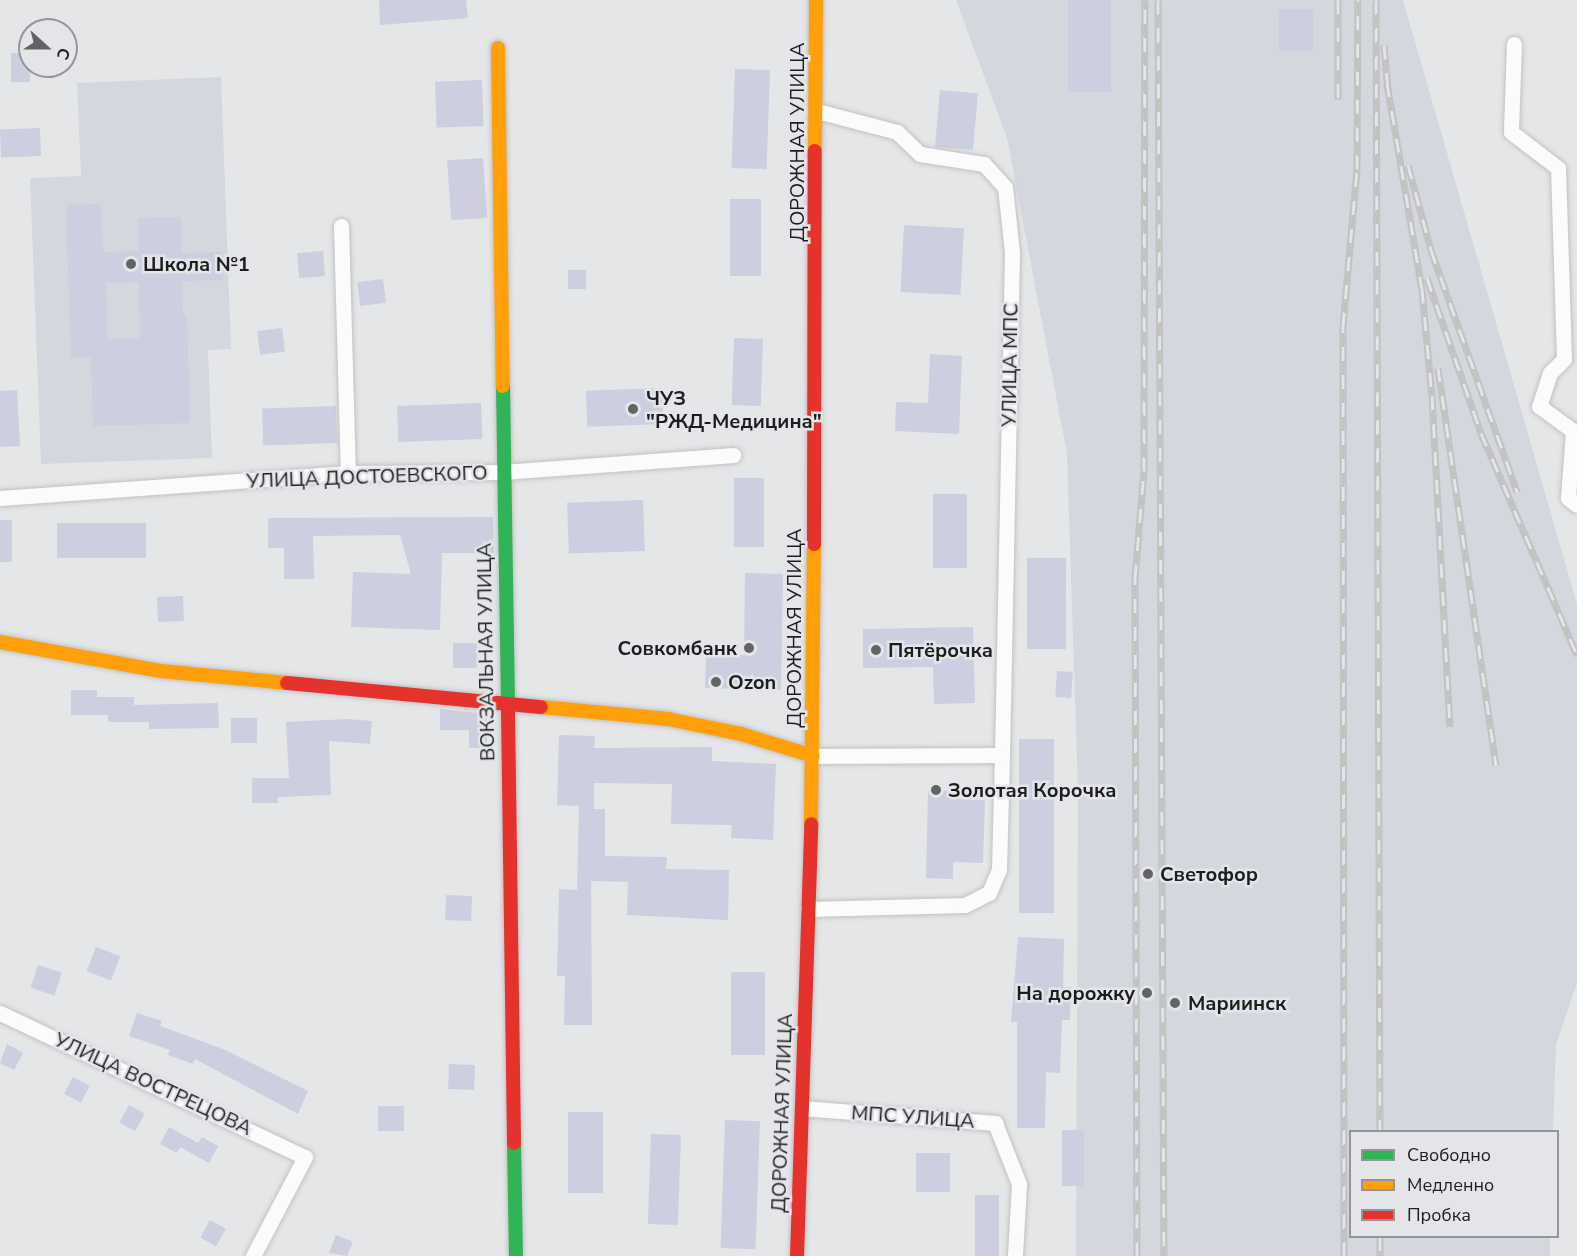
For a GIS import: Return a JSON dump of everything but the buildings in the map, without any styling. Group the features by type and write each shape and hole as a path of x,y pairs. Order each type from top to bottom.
{"street":[{"name":"ДОРОЖНАЯ УЛИЦА","path":"797,1256 813,756 816,0"},
{"path":"1514,44 1511,132 1558,168 1564,359 1550,373 1539,406 1573,431 1568,498 1577,505"},
{"name":"ВОКЗАЛЬНАЯ УЛИЦА","path":"498,48 516,1256"},
{"name":"УЛИЦА МПС","path":"808,909 965,905 989,893 999,870 1012,253 1005,188 984,164 920,154 897,132 817,111"},
{"path":"341,226 348,474"},
{"name":"УЛИЦА ДОСТОЕВСКОГО","path":"0,498 348,474 503,472 733,455"},
{"path":"0,642 161,671 506,701 668,719 741,734 813,756 1002,755"},
{"name":"УЛИЦА ВОСТРЕЦОВА","path":"0,1013 304,1157 253,1256"},
{"name":"МПС УЛИЦА","path":"802,1108 995,1123 1019,1184 1015,1256"}],"shaded area":[{"path":"956,0 1403,0 1577,604 1577,983 1556,1045 1553,1130 1349,1130 1349,1238 1550,1238 1550,1256 1076,1256 1078,791 1067,454 1007,138"},
{"name":"Школа №1","path":"221,77 231,349 208,350 212,458 41,464 30,178 81,176 77,83"}],"railway":[{"path":"1137,1256 1135,578 1144,471 1145,0"},
{"path":"1158,0 1164,1256"},
{"path":"1338,0 1338,99"},
{"path":"1344,1256 1343,326 1357,169 1358,0"},
{"path":"1376,0 1380,1130"},
{"path":"1384,45 1388,90"},
{"path":"1387,83 1422,289 1432,396 1450,727"},
{"path":"1408,165 1431,250 1517,492"},
{"path":"1427,278 1481,433 1577,655"},
{"path":"1438,368 1496,766"},
{"path":"1380,1238 1380,1256"}],"traffic: fast":[{"path":"503,386 508,711"},
{"path":"514,1143 516,1256"}],"traffic: slow":[{"path":"815,151 816,0"},
{"path":"498,48 503,386"},
{"path":"811,824 814,544"},
{"path":"0,642 161,671 287,683"},
{"path":"541,707 668,719 741,734 813,756"}],"traffic: jam":[{"path":"814,544 815,151"},
{"path":"287,683 541,707"},
{"path":"508,711 514,1143"},
{"path":"797,1256 811,824"}],"place":[{"name":"Школа №1","path":"131,264"},
{"name":"ЧУЗ \"РЖД-Медицина\"","path":"633,409"},
{"name":"Совкомбанк","path":"749,648"},
{"name":"Пятёрочка","path":"876,650"},
{"name":"Ozon","path":"716,682"},
{"name":"Золотая Корочка","path":"936,790"},
{"name":"Светофор","path":"1148,874"},
{"name":"На дорожку","path":"1147,993"},
{"name":"Мариинск","path":"1175,1003"}]}
